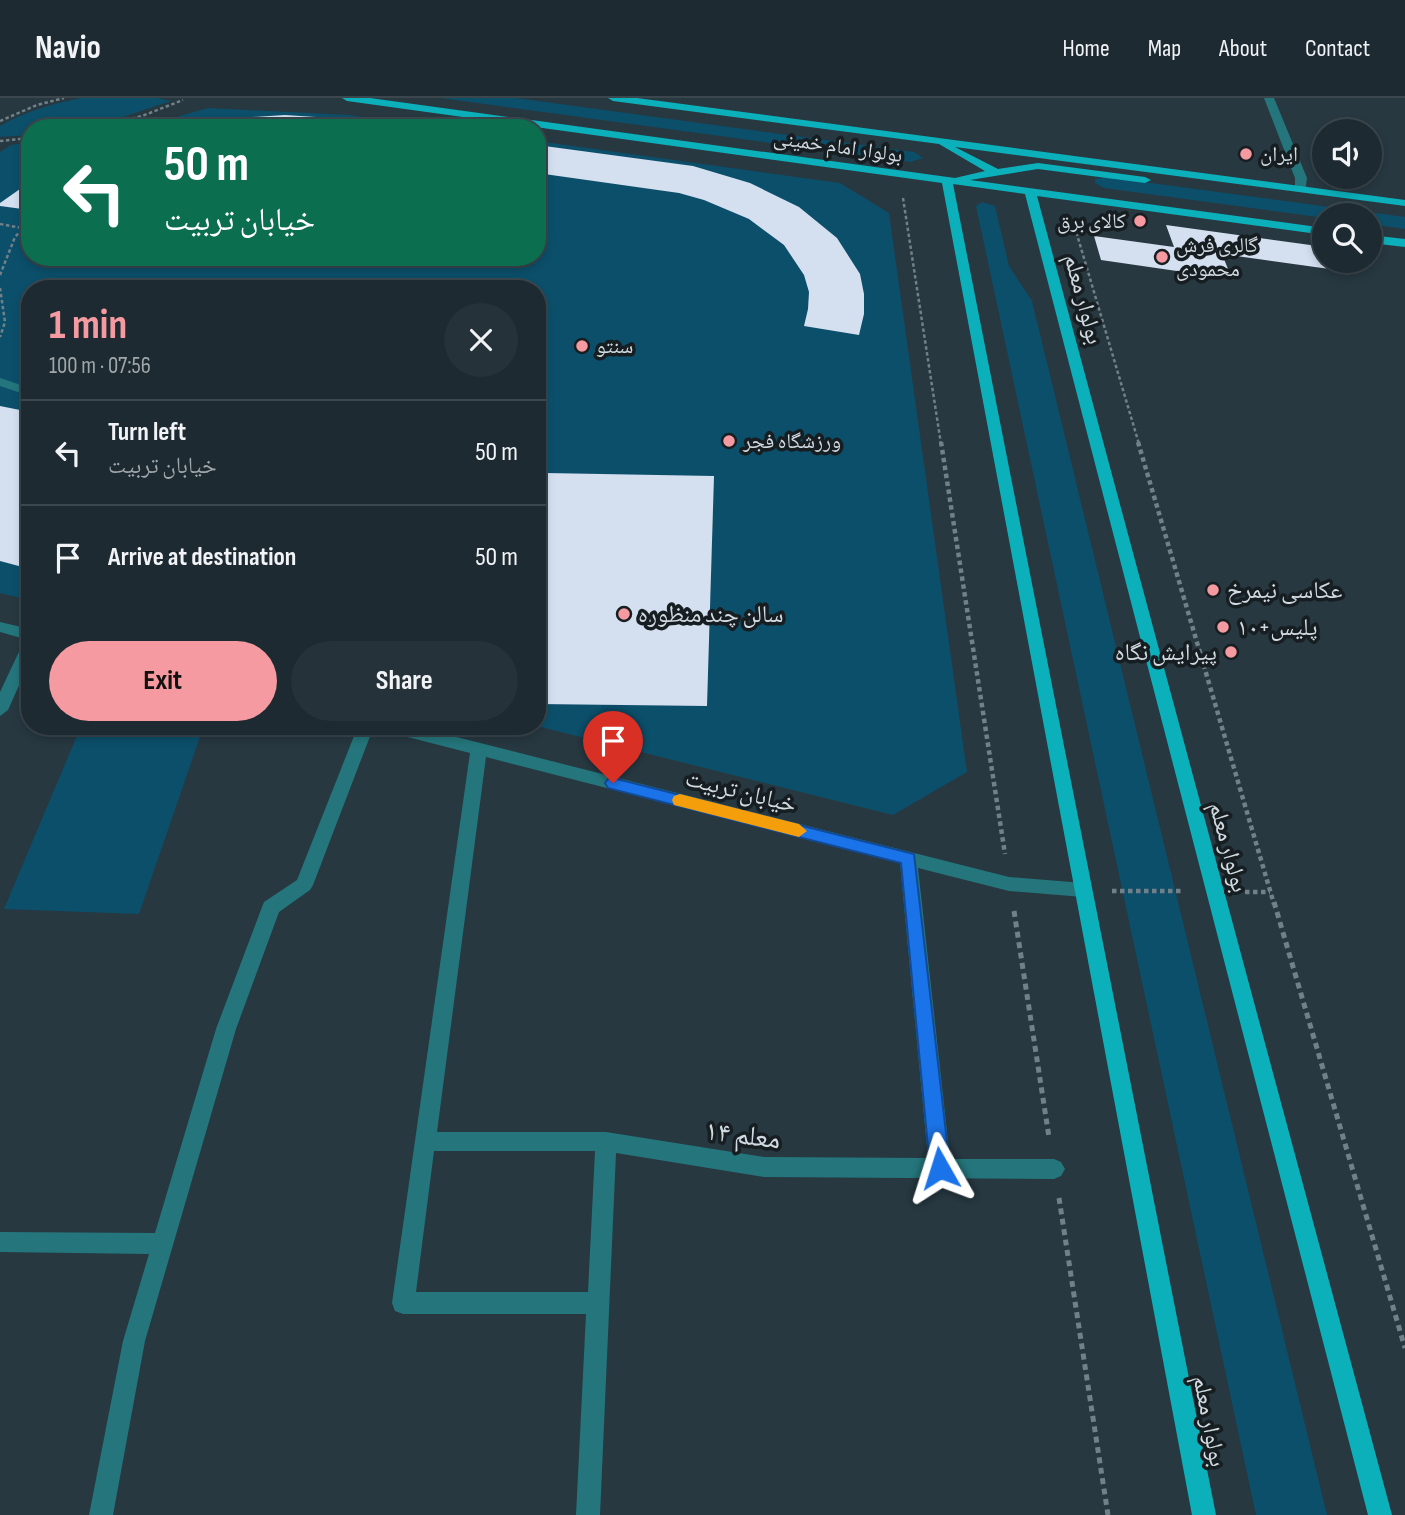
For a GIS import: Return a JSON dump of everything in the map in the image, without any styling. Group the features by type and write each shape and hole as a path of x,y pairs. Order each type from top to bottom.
{"main road":[{"name":"بولوار امام خمینی","path":"347,98 499,119"},
{"name":"بولوار امام خمینی","path":"613,98 1405,203"},
{"name":"بولوار امام خمینی","path":"546,126 1312,230"},
{"path":"936,140 1030,192"},
{"path":"947,181 992,171 1038,166 1405,212"},
{"path":"1038,166 1084,199"},
{"name":"بولوار معلم","path":"947,181 1204,1515"},
{"name":"بولوار معلم","path":"1030,192 1380,1515"},
{"path":"1382,240 1405,243"}],"street":[{"path":"1269,98 1301,178 1301,190"},
{"path":"1,382 21,384"},
{"path":"1,382 21,389"},
{"path":"0,627 21,633"},
{"path":"0,710 21,663"},
{"path":"101,1515 134,1341 226,1029 271,907 304,885 362,735"},
{"name":"خیابان تربیت","path":"422,735 1009,884 1083,890"},
{"path":"479,750 403,1303 599,1303"},
{"path":"908,858 940,1168"},
{"name":"معلم ۱۴","path":"426,1141 606,1142 764,1167 1054,1169"},
{"path":"588,1515 606,1142"},
{"path":"0,1242 163,1244"}],"path":[{"path":"0,121 37,105 64,98"},
{"path":"131,119 183,100 175,98"},
{"path":"0,141 21,139"},
{"path":"901,187 1009,884"},
{"path":"1070,210 1405,1348"},
{"path":"0,224 21,228"},
{"path":"0,275 21,231"},
{"path":"0,288 5,322 0,337"},
{"path":"1083,890 1270,892"}],"shaded area":[{"path":"81,98 157,98 171,101 117,119 21,119 21,136 0,137 0,126 19,116"},
{"path":"441,98 516,98 914,152 923,158 910,162"},
{"path":"208,108 349,115 377,119 169,119"},
{"name":"ورزشگاه فجر","path":"546,142 840,183 889,213 967,772 893,815 546,728 546,280 21,280 21,598 0,593 0,152 11,145 21,143 21,266 546,266"},
{"path":"1106,177 1312,205 1312,216 1104,188 1095,183 1095,179"},
{"path":"982,202 995,206 1009,266 1032,301 1327,1515 1256,1515 976,206"},
{"path":"1382,214 1405,217 1405,229 1382,226"},
{"path":"77,735 201,735 139,914 4,909"}],"building":[{"path":"285,115 347,119 221,119"},
{"path":"546,146 693,166 750,183 799,207 837,238 860,274 864,314 859,335 804,326 809,292 804,275 784,245 749,219 704,200 679,193 546,174"},
{"path":"21,188 21,209 0,206 0,203"},
{"path":"1166,225 1312,245 1312,267 1222,254 1232,279 1101,260 1094,236 1174,247"},
{"path":"0,406 21,410 21,567 0,561"},
{"name":"سالن چند منظوره","path":"546,473 714,476 707,706 546,704"}],"slow traffic":[{"path":"680,800 799,831"}],"place":[{"name":"ایران","path":"1246,154"},
{"name":"کالای برق","path":"1140,221"},
{"name":"گالری فرش محمودی","path":"1162,257"},
{"name":"سنتو","path":"582,346"},
{"name":"ورزشگاه فجر","path":"729,441"},
{"name":"عکاسی نیمرخ","path":"1213,590"},
{"name":"سالن چند منظوره","path":"624,614"},
{"name":"پلیس+۱۰","path":"1223,627"},
{"name":"پیرایش نگاه","path":"1231,652"}],"route":[{"path":"613,783 908,858 940,1168"}]}
